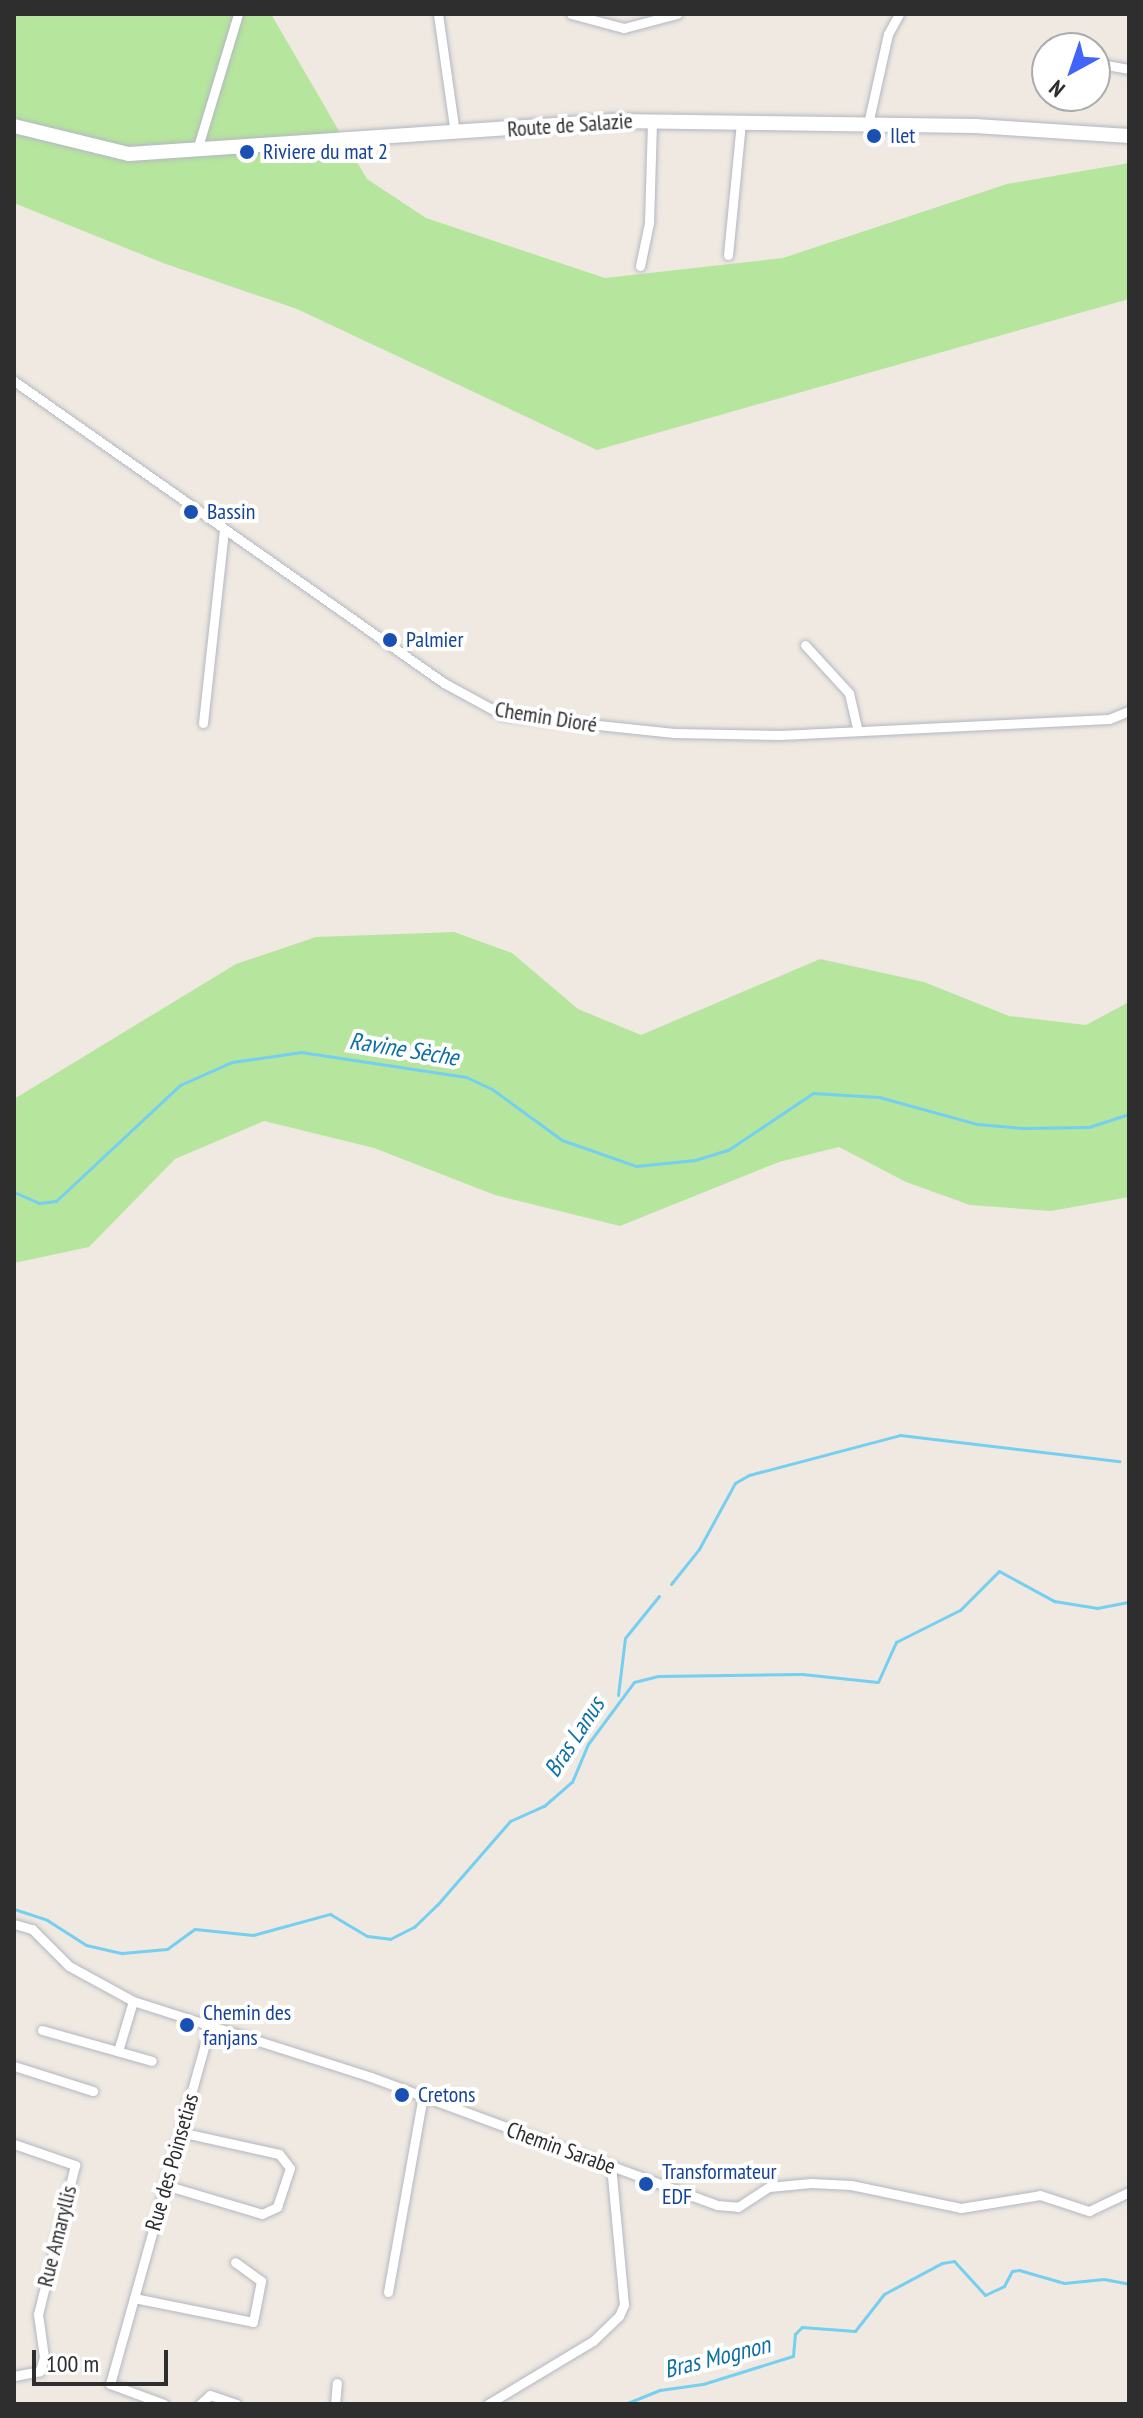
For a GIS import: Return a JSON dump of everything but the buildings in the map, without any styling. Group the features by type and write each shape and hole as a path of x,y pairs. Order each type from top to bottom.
{"main road":[{"name":"Route de Salazie","path":"14,126 115,152 197,150 652,121 868,124 1129,136"}],"street":[{"path":"197,150 238,14"},
{"path":"438,14 455,133"},
{"path":"571,14 624,28 677,14"},
{"path":"868,124 888,34 899,14"},
{"path":"640,266 649,223 652,121"},
{"path":"728,255 741,123"},
{"name":"Chemin Dioré","path":"14,381 444,683 503,715 674,733 858,731 1109,719 1129,711"},
{"path":"203,723 224,531"},
{"path":"805,645 849,693 858,731"},
{"name":"Chemin Sarabe","path":"14,1924 32,1929 69,1966 133,2001 423,2096 730,2208 779,2184 851,2185 961,2208 1040,2195 1089,2211 1129,2192"},
{"path":"118,2051 133,2001"},
{"name":"Rue des Poinsetias","path":"164,2404 110,2384 210,2025"},
{"path":"42,2030 152,2061"},
{"path":"14,2066 93,2091"},
{"path":"388,2292 423,2096"},
{"path":"165,2185 262,2214 277,2207 290,2168 279,2154 180,2132"},
{"name":"Rue Amaryllis","path":"14,2144 75,2165 38,2314 44,2357 40,2371 14,2376"},
{"path":"488,2404 593,2341 619,2316 624,2305 611,2166"},
{"path":"134,2298 253,2322 261,2281 235,2262"},
{"path":"335,2404 337,2383"},
{"path":"200,2404 210,2395 236,2404"}],"green space":[{"path":"14,14 271,14 367,179 426,218 605,278 783,258 1007,184 1129,163 1129,299 597,450 297,309 163,263 14,203"},
{"path":"454,932 512,953 578,1009 641,1035 820,959 924,982 1009,1016 1086,1025 1129,1002 1129,1197 1051,1211 970,1205 906,1182 839,1147 779,1162 620,1226 495,1195 374,1148 264,1121 175,1159 89,1247 14,1263 14,1099 236,964 316,937"}],"waterway":[{"name":"Ravine Sèche","path":"14,1192 39,1203 56,1201 180,1085 232,1062 301,1052 466,1077 492,1089 562,1140 636,1166 695,1160 728,1150 813,1093 879,1097 977,1124 1022,1128 1089,1127 1129,1114"},
{"path":"671,1584 699,1549 735,1483 749,1475 900,1435 1119,1461"},
{"name":"Bras Lanus","path":"14,1909 47,1920 86,1945 122,1953 167,1949 195,1929 253,1935 330,1914 367,1936 390,1939 414,1927 437,1905 510,1821 544,1806 572,1782 588,1744 634,1682 658,1676 802,1674 878,1682 896,1642 960,1610 999,1571 1054,1601 1097,1608 1129,1602"},
{"path":"618,1695 625,1638 659,1596"},
{"name":"Bras Mognon","path":"625,2404 660,2390 703,2384 793,2356 795,2334 802,2327 855,2331 884,2294 942,2263 954,2261 985,2295 1004,2286 1012,2271 1019,2270 1064,2283 1104,2279 1129,2284"}],"place":[{"name":"Ilet","path":"874,136"},
{"name":"Riviere du mat 2","path":"247,152"},
{"name":"Bassin","path":"191,512"},
{"name":"Palmier","path":"390,640"},
{"name":"Chemin des fanjans","path":"187,2025"},
{"name":"Cretons","path":"402,2095"},
{"name":"Transformateur EDF","path":"646,2184"}]}
